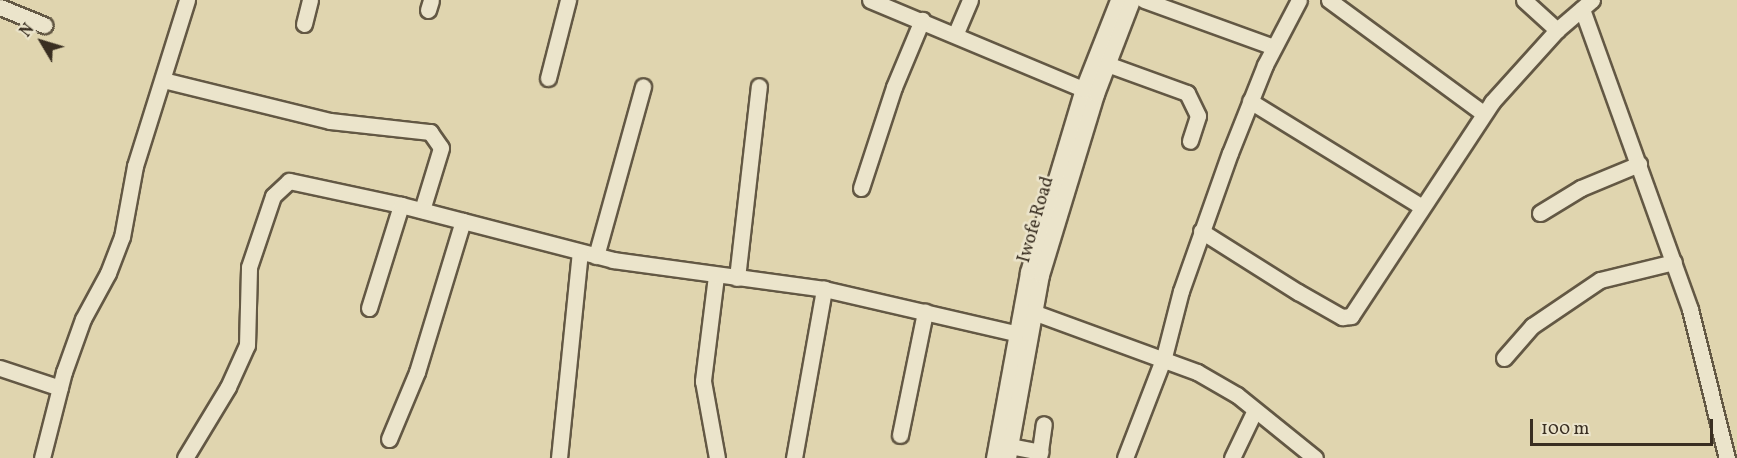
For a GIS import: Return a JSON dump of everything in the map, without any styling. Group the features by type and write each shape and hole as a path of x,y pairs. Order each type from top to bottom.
{"street":[{"path":"42,458 60,388 83,319 108,273 122,237 135,166 186,0"},
{"path":"304,24 310,0"},
{"path":"548,78 568,0"},
{"path":"870,0 956,33 1083,89"},
{"path":"956,33 970,0"},
{"name":"Iwofe Road","path":"994,458 1015,333 1051,189 1083,89 1118,0"},
{"name":"Iwofe Road","path":"1009,452 1033,312 1064,193 1107,64 1132,0"},
{"path":"1144,0 1274,47"},
{"path":"1125,458 1164,357 1201,231 1250,101 1274,47 1299,0"},
{"path":"1329,0 1484,114"},
{"path":"1524,0 1557,30"},
{"path":"1201,231 1342,317 1351,316 1484,114 1557,30 1587,4 1690,309 1727,458"},
{"path":"0,7 44,25"},
{"path":"861,188 894,87 922,20"},
{"path":"1107,64 1187,93 1198,116 1190,141"},
{"path":"163,80 330,121 430,132 441,148 422,210"},
{"path":"596,256 644,86"},
{"path":"737,278 759,87"},
{"path":"1250,101 1422,207"},
{"path":"1540,213 1581,188 1640,164"},
{"path":"184,458 228,387 247,345 249,267 273,196 281,186 289,181 322,186 422,210 596,256 717,276 824,289 1015,333"},
{"path":"369,308 401,205"},
{"path":"389,439 417,372 463,221"},
{"path":"559,458 580,252"},
{"path":"1504,358 1532,326 1600,280 1674,262"},
{"path":"717,276 703,381 717,458"},
{"path":"794,458 824,289"},
{"path":"900,435 926,312"},
{"path":"1033,312 1164,357 1197,372 1255,410 1315,458"},
{"path":"0,368 60,388"},
{"path":"1232,458 1255,410"},
{"path":"1009,452 1039,455 1044,424"}]}
